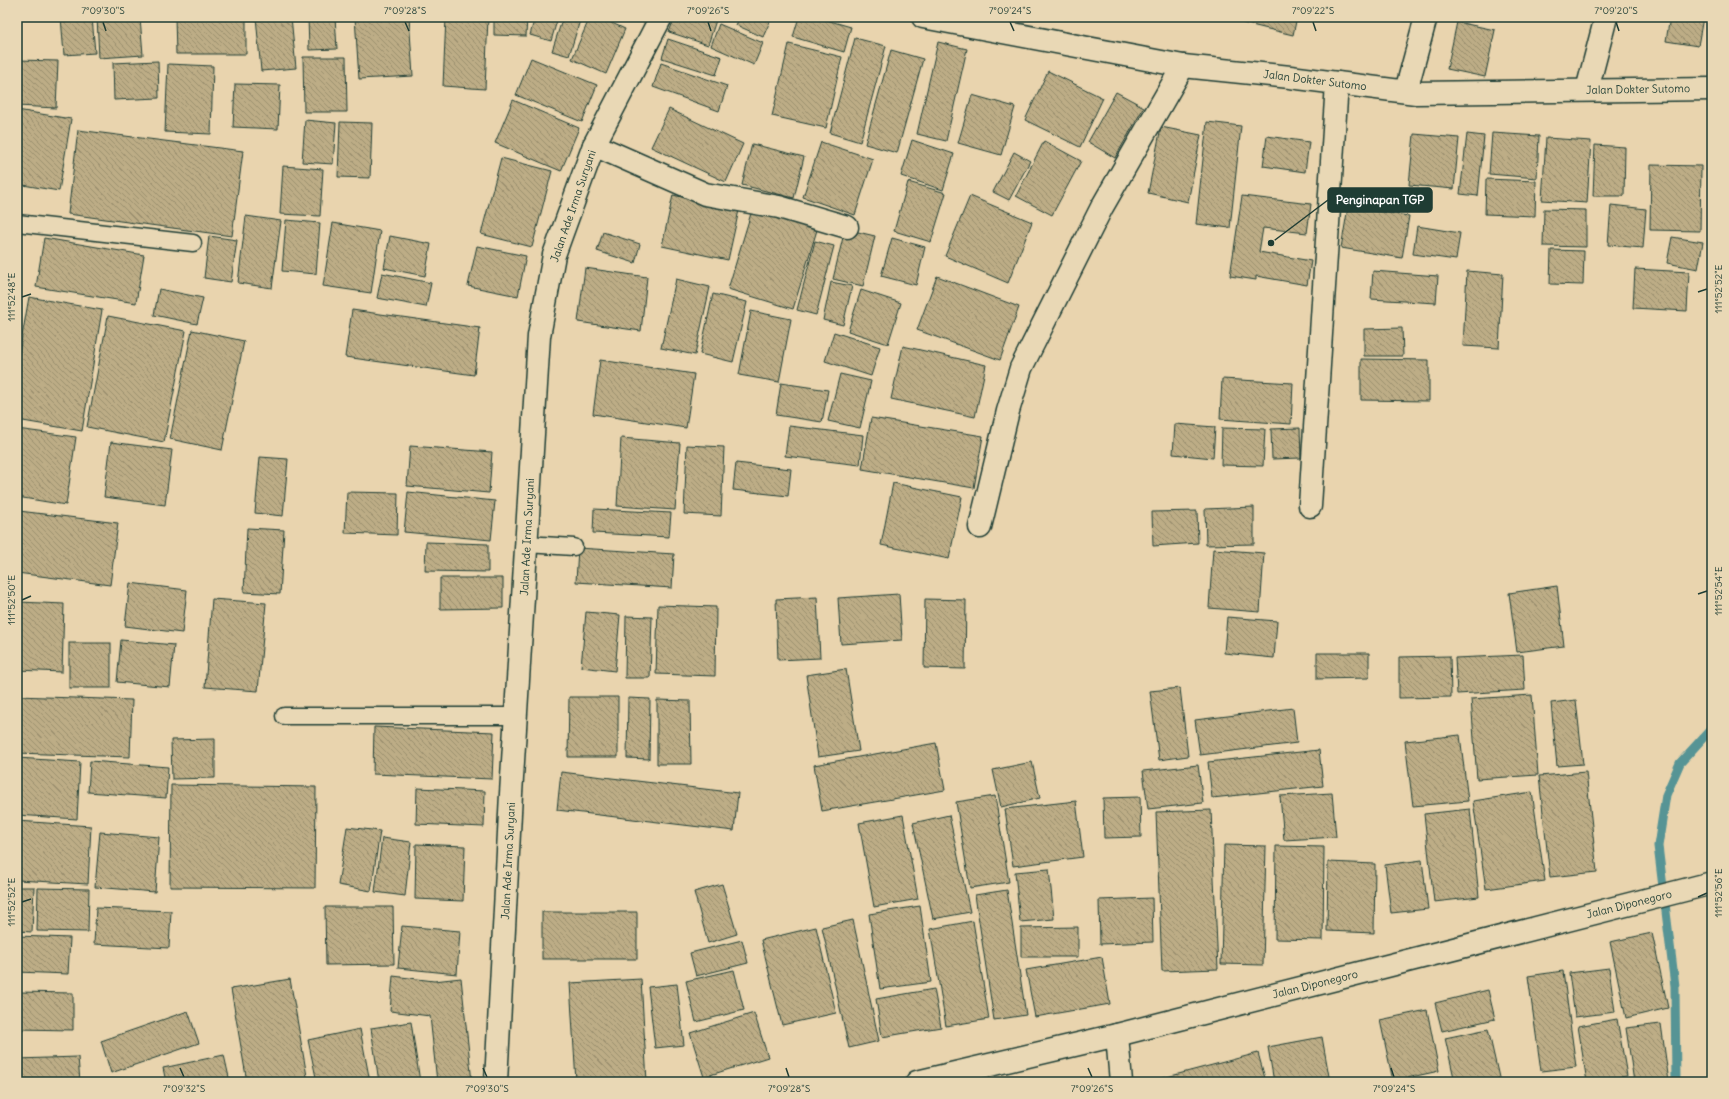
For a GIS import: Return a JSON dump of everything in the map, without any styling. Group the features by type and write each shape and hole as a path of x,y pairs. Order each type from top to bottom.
{"street":[{"name":"Jalan Ade Irma Suryani","path":"496,1082 539,336 554,256 594,145 661,17"},
{"name":"Jalan Dokter Sutomo","path":"922,17 1182,66 1416,93 1712,89"},
{"path":"1406,91 1426,17"},
{"path":"1587,90 1606,17"},
{"path":"980,527 1008,411 1021,368 1102,207 1182,66"},
{"path":"1310,506 1337,83"},
{"path":"594,145 705,194 779,207 847,227"},
{"name":"Jalan Diponegoro","path":"917,1082 1117,1035 1712,883"},
{"path":"1117,1035 1121,1082"}],"lane":[{"path":"17,223 193,243"},
{"path":"526,544 574,547"},
{"path":"284,716 516,716"}],"building":[{"path":"61,17 92,17 95,53 64,55"},
{"path":"97,17 140,17 143,55 99,58"},
{"path":"175,17 246,17 246,54 176,54"},
{"path":"256,17 291,17 296,68 261,71"},
{"path":"308,17 335,17 337,49 309,50"},
{"path":"355,17 409,17 413,76 359,79"},
{"path":"446,17 488,17 485,89 443,86"},
{"path":"494,17 527,17 526,36 494,35"},
{"path":"535,17 558,17 551,41 530,35"},
{"path":"563,17 581,17 569,56 552,51"},
{"path":"590,17 599,17 625,29 606,74 572,59"},
{"path":"675,17 717,17 708,45 669,32"},
{"path":"740,17 772,17 763,37 736,25"},
{"path":"799,17 816,17 851,27 844,52 793,37"},
{"path":"1244,17 1297,17 1293,35 1243,23"},
{"path":"1670,17 1703,17 1698,46 1666,41"},
{"path":"1457,22 1495,30 1485,77 1447,69"},
{"path":"719,24 763,43 754,65 711,46"},
{"path":"855,38 886,46 860,142 830,133"},
{"path":"668,39 722,57 716,75 662,58"},
{"path":"938,42 967,49 946,141 917,134"},
{"path":"789,44 842,57 826,128 772,116"},
{"path":"891,50 923,59 897,153 865,144"},
{"path":"303,57 346,57 347,112 304,112"},
{"path":"531,58 597,85 582,122 516,95"},
{"path":"17,60 58,61 56,108 17,106"},
{"path":"158,61 159,98 114,100 113,63"},
{"path":"661,63 727,86 719,111 653,87"},
{"path":"168,64 213,66 211,134 165,132"},
{"path":"1048,71 1103,98 1080,147 1025,120"},
{"path":"235,84 280,85 278,129 233,127"},
{"path":"1116,92 1144,107 1115,158 1088,142"},
{"path":"972,95 1015,107 1001,155 958,143"},
{"path":"513,100 579,128 561,171 495,143"},
{"path":"669,109 743,144 726,182 651,147"},
{"path":"17,110 71,119 59,191 17,184"},
{"path":"305,120 336,123 333,164 302,162"},
{"path":"340,122 372,123 370,178 338,177"},
{"path":"1207,122 1241,126 1230,228 1196,224"},
{"path":"1161,127 1201,135 1188,202 1148,193"},
{"path":"78,130 243,151 232,236 68,214"},
{"path":"1492,133 1539,136 1537,178 1489,174"},
{"path":"1414,134 1459,138 1454,189 1409,185"},
{"path":"1467,134 1484,136 1478,196 1460,194"},
{"path":"1267,136 1309,142 1305,172 1263,166"},
{"path":"1546,138 1591,141 1587,203 1542,200"},
{"path":"912,140 954,154 943,190 901,176"},
{"path":"1044,141 1081,161 1052,215 1016,196"},
{"path":"821,142 873,159 855,215 803,197"},
{"path":"752,144 804,157 794,198 742,185"},
{"path":"1595,145 1625,147 1624,196 1593,196"},
{"path":"1014,152 1030,161 1009,200 993,192"},
{"path":"501,158 552,171 532,247 481,234"},
{"path":"1651,165 1701,166 1700,231 1650,230"},
{"path":"283,166 323,169 320,216 280,214"},
{"path":"1486,179 1536,181 1535,216 1485,214"},
{"path":"908,182 946,193 931,242 894,231"},
{"path":"673,195 739,210 728,260 662,246"},
{"path":"970,196 1032,222 1008,283 945,256"},
{"path":"1242,196 1311,204 1307,233 1263,228 1259,252 1311,261 1307,285 1256,276 1256,280 1230,276"},
{"path":"1611,205 1646,209 1643,248 1608,245"},
{"path":"1348,207 1409,216 1402,258 1341,248"},
{"path":"1544,209 1586,210 1586,247 1543,246"},
{"path":"752,210 817,230 793,309 728,289"},
{"path":"246,216 281,221 272,288 238,283"},
{"path":"286,220 320,223 316,274 282,271"},
{"path":"333,223 380,231 371,293 323,286"},
{"path":"1417,226 1460,233 1456,260 1413,254"},
{"path":"845,229 875,236 863,286 833,279"},
{"path":"603,232 640,244 635,263 597,251"},
{"path":"209,236 237,240 231,282 204,278"},
{"path":"390,236 431,244 425,276 384,268"},
{"path":"1672,237 1703,242 1698,269 1667,263"},
{"path":"44,238 144,255 136,303 36,287"},
{"path":"892,238 925,247 916,285 881,276"},
{"path":"815,241 834,246 816,315 797,310"},
{"path":"477,246 526,256 518,296 468,286"},
{"path":"1551,250 1584,251 1583,285 1550,284"},
{"path":"585,268 647,277 641,331 578,322"},
{"path":"1635,269 1689,272 1687,311 1633,308"},
{"path":"1373,271 1438,276 1436,303 1371,299"},
{"path":"1467,271 1503,274 1499,348 1463,346"},
{"path":"382,273 431,283 426,307 377,298"},
{"path":"937,276 1019,307 1000,360 917,330"},
{"path":"676,279 710,287 695,355 661,348"},
{"path":"831,282 852,286 843,325 823,320"},
{"path":"159,289 203,298 197,324 154,315"},
{"path":"861,290 901,303 888,344 848,331"},
{"path":"713,294 747,302 733,362 700,354"},
{"path":"29,297 102,310 82,431 17,420 17,365"},
{"path":"352,310 480,328 474,375 345,357"},
{"path":"751,311 791,319 779,382 739,375"},
{"path":"108,316 186,331 164,442 87,427"},
{"path":"1402,328 1403,356 1364,356 1364,329"},
{"path":"192,330 244,341 222,450 170,439"},
{"path":"834,332 880,347 871,376 825,361"},
{"path":"903,346 986,365 975,417 891,399"},
{"path":"1361,359 1429,360 1429,401 1361,400"},
{"path":"600,360 694,374 686,428 593,414"},
{"path":"840,374 871,381 860,428 828,421"},
{"path":"1222,379 1293,383 1291,424 1220,419"},
{"path":"781,383 828,390 822,422 776,415"},
{"path":"871,418 983,436 974,488 862,469"},
{"path":"1175,424 1215,427 1213,458 1173,454"},
{"path":"789,426 863,435 860,465 785,456"},
{"path":"1222,428 1265,429 1263,466 1221,465"},
{"path":"1300,428 1301,458 1272,459 1271,429"},
{"path":"17,429 76,437 66,505 17,497"},
{"path":"621,438 680,443 675,510 617,506"},
{"path":"111,442 172,450 165,505 104,497"},
{"path":"687,445 724,447 721,516 684,514"},
{"path":"410,446 492,452 489,493 407,486"},
{"path":"260,457 288,459 283,516 255,513"},
{"path":"736,463 791,469 788,496 733,490"},
{"path":"893,483 962,497 949,559 881,545"},
{"path":"347,492 398,493 397,535 345,533"},
{"path":"408,492 495,501 491,540 404,532"},
{"path":"1254,507 1254,544 1206,545 1205,509"},
{"path":"594,509 671,513 669,537 593,533"},
{"path":"19,511 118,523 110,585 17,573 17,528"},
{"path":"1197,511 1198,543 1153,546 1152,512"},
{"path":"247,528 284,530 280,594 244,592"},
{"path":"426,542 488,544 488,572 425,571"},
{"path":"578,548 674,554 672,588 576,582"},
{"path":"1213,549 1264,553 1260,612 1209,608"},
{"path":"440,578 503,578 503,608 440,609"},
{"path":"130,583 187,590 182,633 125,626"},
{"path":"1557,586 1564,646 1517,652 1509,593"},
{"path":"899,594 902,640 841,644 838,598"},
{"path":"817,597 820,658 778,660 776,599"},
{"path":"212,599 266,603 258,691 205,687"},
{"path":"925,599 966,600 965,669 924,668"},
{"path":"19,602 64,604 62,672 17,670"},
{"path":"658,605 716,607 715,676 656,674"},
{"path":"586,612 620,615 615,671 581,667"},
{"path":"626,616 652,617 650,678 625,678"},
{"path":"1227,617 1277,621 1274,658 1224,653"},
{"path":"121,640 174,645 170,687 117,682"},
{"path":"69,643 111,643 111,688 69,688"},
{"path":"1317,653 1369,653 1369,678 1317,679"},
{"path":"1523,655 1525,690 1457,694 1455,658"},
{"path":"1450,656 1451,697 1399,698 1399,657"},
{"path":"846,669 859,751 818,757 806,675"},
{"path":"1180,688 1188,756 1159,760 1150,691"},
{"path":"1532,695 1538,775 1477,779 1471,699"},
{"path":"17,696 132,700 130,757 17,753"},
{"path":"569,697 618,697 618,757 568,757"},
{"path":"628,698 650,699 649,759 627,758"},
{"path":"657,700 690,701 691,764 657,764"},
{"path":"1576,700 1583,764 1557,766 1551,703"},
{"path":"1293,708 1297,743 1200,755 1195,720"},
{"path":"374,727 494,732 492,779 373,774"},
{"path":"1460,735 1468,801 1413,806 1405,741"},
{"path":"215,739 215,778 172,779 171,740"},
{"path":"936,743 945,790 822,811 814,765"},
{"path":"1319,750 1323,786 1212,798 1208,762"},
{"path":"17,758 80,762 77,819 17,815"},
{"path":"90,761 168,767 166,798 88,792"},
{"path":"1032,762 1040,798 1001,807 993,770"},
{"path":"1198,765 1203,803 1148,809 1143,771"},
{"path":"561,772 738,793 734,831 557,810"},
{"path":"1586,772 1597,872 1550,877 1539,776"},
{"path":"171,785 316,787 315,888 170,887"},
{"path":"417,788 485,791 484,827 416,824"},
{"path":"1532,792 1545,881 1486,889 1473,801"},
{"path":"1332,793 1336,837 1284,840 1280,796"},
{"path":"995,796 1009,882 970,888 956,802"},
{"path":"1140,797 1141,837 1104,838 1103,798"},
{"path":"1076,801 1083,857 1013,866 1005,809"},
{"path":"1470,809 1479,897 1434,902 1424,814"},
{"path":"1211,810 1218,969 1162,971 1156,812"},
{"path":"903,815 918,899 874,907 859,823"},
{"path":"949,815 970,912 933,919 913,823"},
{"path":"17,821 91,826 88,884 17,880"},
{"path":"347,827 380,831 371,891 338,885"},
{"path":"100,832 159,837 155,892 95,887"},
{"path":"382,838 411,842 405,896 375,892"},
{"path":"416,844 465,846 463,901 415,899"},
{"path":"1224,845 1266,846 1263,965 1221,964"},
{"path":"1276,846 1324,847 1323,940 1275,939"},
{"path":"1422,860 1428,909 1391,913 1385,865"},
{"path":"1328,862 1375,864 1374,933 1327,931"},
{"path":"1049,869 1054,919 1020,922 1015,872"},
{"path":"722,884 737,934 708,943 694,892"},
{"path":"17,887 34,887 32,932 17,931"},
{"path":"38,888 89,889 88,932 37,931"},
{"path":"1007,890 1026,1015 994,1020 975,895"},
{"path":"1152,898 1153,942 1100,944 1099,900"},
{"path":"920,906 931,982 880,989 869,914"},
{"path":"325,907 393,907 394,964 326,965"},
{"path":"96,908 171,911 169,948 94,944"},
{"path":"542,912 637,912 637,959 542,959"},
{"path":"853,920 879,1041 849,1048 822,927"},
{"path":"973,921 989,1019 946,1026 930,929"},
{"path":"402,926 460,931 457,974 398,968"},
{"path":"816,927 836,1013 782,1025 761,940"},
{"path":"1078,927 1078,957 1021,957 1021,928"},
{"path":"1652,933 1668,1008 1626,1018 1610,942"},
{"path":"17,936 70,938 68,974 17,972"},
{"path":"742,940 748,963 696,976 690,953"},
{"path":"1102,957 1110,1004 1035,1017 1026,970"},
{"path":"1609,968 1615,1012 1575,1017 1569,973"},
{"path":"734,970 744,1010 696,1022 686,981"},
{"path":"1563,971 1576,1067 1541,1071 1528,976"},
{"path":"393,976 434,981 461,978 472,1082 437,1082 430,1016 390,1011"},
{"path":"290,979 308,1082 247,1082 231,989"},
{"path":"641,979 647,1082 576,1082 570,983"},
{"path":"677,984 684,1045 655,1048 648,987"},
{"path":"934,989 941,1027 882,1037 876,999"},
{"path":"1488,990 1495,1019 1442,1031 1435,1003"},
{"path":"17,992 73,993 73,1030 17,1029"},
{"path":"1427,1010 1439,1071 1393,1081 1380,1020"},
{"path":"188,1011 199,1043 111,1073 101,1041"},
{"path":"754,1013 768,1057 704,1077 690,1033"},
{"path":"1617,1019 1627,1076 1587,1082 1578,1026"},
{"path":"411,1022 420,1082 379,1082 371,1028"},
{"path":"1661,1024 1669,1082 1634,1082 1626,1028"},
{"path":"360,1029 370,1082 317,1082 308,1040"},
{"path":"1488,1029 1500,1082 1455,1082 1445,1038"},
{"path":"1322,1037 1330,1082 1274,1082 1268,1047"},
{"path":"1258,1053 1266,1082 1148,1082"},
{"path":"224,1055 230,1082 166,1082 163,1068"},
{"path":"78,1057 80,1082 17,1082 17,1059"},
{"path":"1447,1077 1448,1082 1422,1082"}],"waterway":[{"path":"1676,1082 1675,986 1658,846 1666,795 1680,763 1712,728"}],"place":[{"name":"Penginapan TGP","path":"1271,243"}]}
